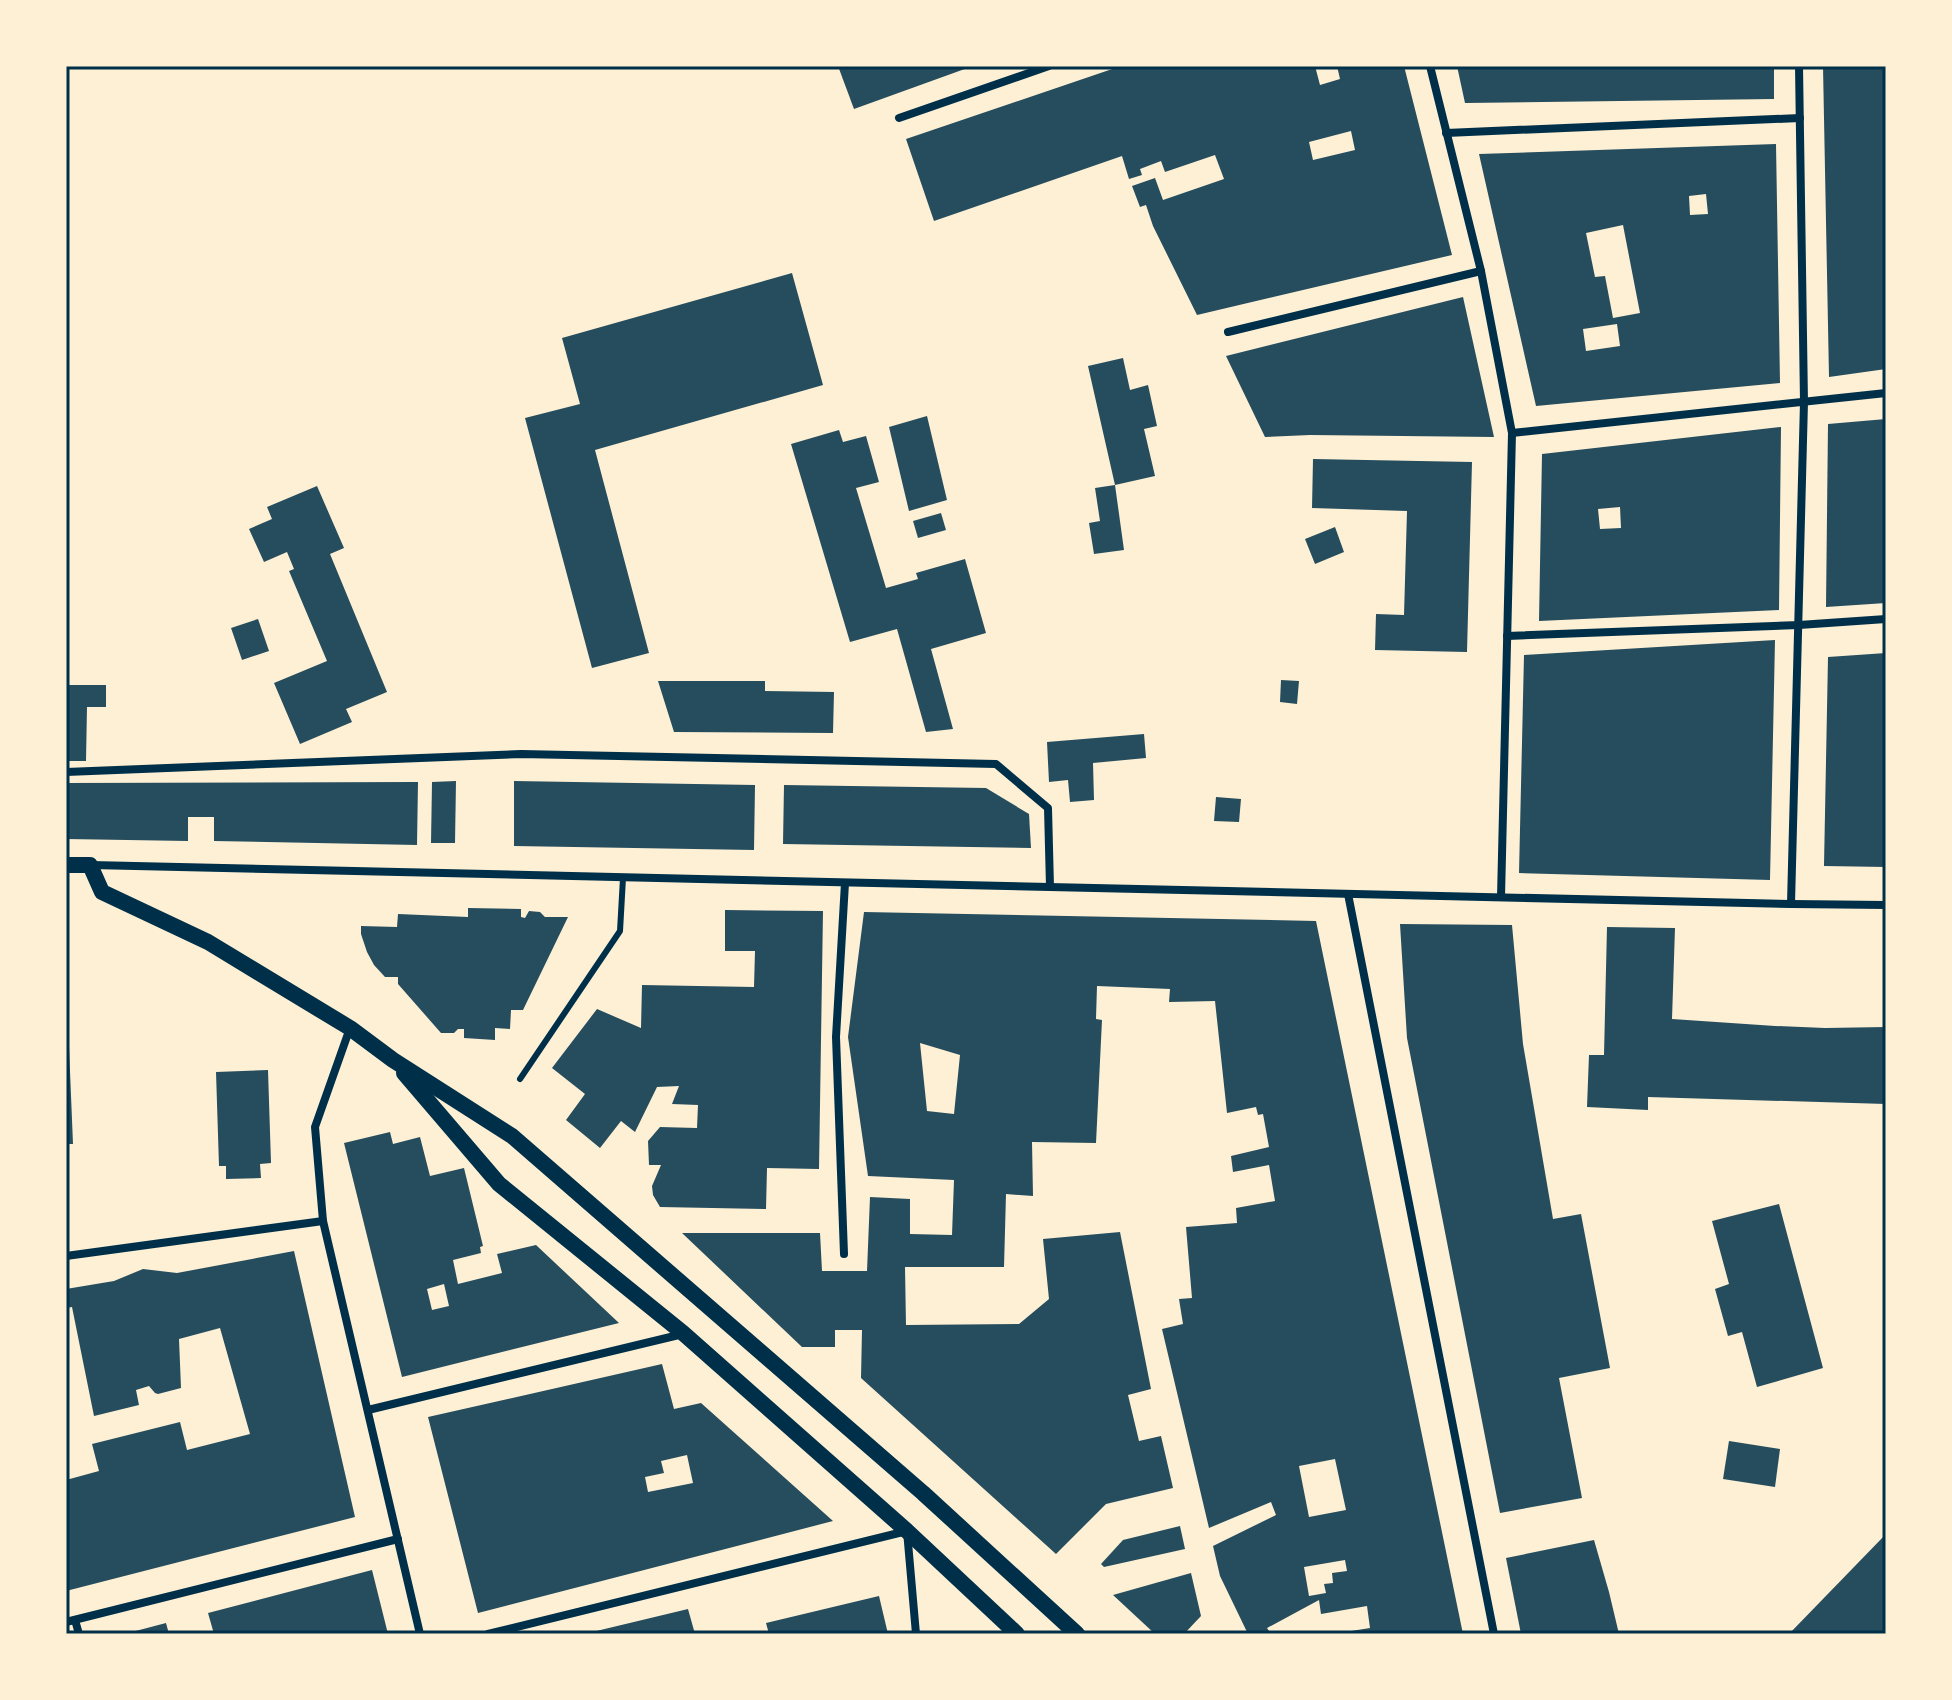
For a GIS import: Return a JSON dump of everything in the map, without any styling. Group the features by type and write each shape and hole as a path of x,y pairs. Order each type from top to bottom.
{"main road":[{"path":"66,865 90,865 102,892 208,942 350,1028 393,1060 512,1136 923,1493 1077,1634"},
{"path":"393,1060 499,1184 683,1333 907,1531 1017,1634"}],"street":[{"path":"899,118 1049,66"},
{"path":"1430,66 1481,271 1512,433 1501,897"},
{"path":"1791,904 1804,402 1799,66"},
{"path":"1446,133 1800,118"},
{"path":"1228,332 1481,271"},
{"path":"1512,433 1886,393"},
{"path":"1507,636 1886,619"},
{"path":"66,772 521,754 996,764 1048,808 1050,887"},
{"path":"90,865 1886,905"},
{"path":"844,1254 836,1037 845,883"},
{"path":"1348,894 1494,1634"},
{"path":"350,1028 315,1127 323,1221 420,1634"},
{"path":"66,1256 323,1221"},
{"path":"368,1410 683,1333"},
{"path":"488,1634 907,1531 916,1634"},
{"path":"79,1634 70,1621 398,1539"}],"lane":[{"path":"520,1079 620,931 623,878"}],"building":[{"path":"838,66 973,66 854,109"},
{"path":"1121,66 1315,66 1320,85 1340,79 1337,66 1404,66 1452,255 1197,315 1153,226 1146,205 1140,207 1132,186 1155,178 1163,200 1224,179 1215,155 1165,172 1161,161 1140,169 1142,175 1129,179 1122,156 934,221 906,139","holes":["1351,131 1355,150 1313,160 1309,142"]},
{"path":"1457,66 1774,66 1774,99 1465,103"},
{"path":"1823,66 1886,66 1886,369 1829,377"},
{"path":"1776,144 1780,383 1536,406 1479,154","holes":["1706,194 1708,214 1690,215 1689,196","1623,225 1640,313 1613,318 1605,276 1595,277 1586,233","1617,324 1620,346 1586,351 1583,329"]},
{"path":"792,273 823,385 595,450 649,653 592,668 525,418 580,404 562,338"},
{"path":"1463,297 1494,437 1265,437 1226,356"},
{"path":"1123,358 1130,390 1148,385 1157,426 1144,429 1155,476 1115,485 1088,366"},
{"path":"927,416 947,500 909,511 889,427"},
{"path":"1886,419 1886,603 1826,607 1828,424"},
{"path":"1781,427 1779,610 1539,621 1542,454","holes":["1620,507 1621,528 1600,529 1598,509"]},
{"path":"839,430 843,442 866,436 879,482 856,488 886,588 918,579 916,573 965,559 986,633 931,649 953,729 926,732 897,629 850,642 791,444"},
{"path":"1313,459 1472,462 1467,652 1375,650 1376,614 1404,615 1407,511 1312,508"},
{"path":"1115,485 1124,550 1094,554 1089,523 1100,521 1095,488"},
{"path":"317,486 344,548 330,554 387,692 346,709 352,722 300,744 274,683 327,661 289,571 294,569 287,552 264,562 249,529 272,519 267,507"},
{"path":"941,513 946,530 918,538 913,521"},
{"path":"1335,527 1344,552 1315,564 1305,539"},
{"path":"258,619 269,651 242,660 231,628"},
{"path":"1775,640 1770,880 1519,873 1524,655"},
{"path":"1886,653 1886,867 1824,866 1828,657"},
{"path":"1281,680 1299,681 1297,704 1280,702"},
{"path":"658,681 765,681 765,691 834,692 833,733 674,732"},
{"path":"66,685 106,685 106,707 87,707 86,761 66,761"},
{"path":"1144,734 1146,758 1093,763 1094,800 1070,802 1068,780 1049,782 1047,742"},
{"path":"456,781 455,843 431,843 432,782"},
{"path":"514,781 755,785 754,850 514,846"},
{"path":"418,782 417,845 214,841 214,817 188,817 188,841 66,839 66,783"},
{"path":"784,785 986,788 1029,814 1031,848 783,844"},
{"path":"1216,797 1241,799 1239,822 1214,821"},
{"path":"468,908 521,909 521,917 525,918 529,911 540,912 545,917 568,917 523,1010 511,1010 510,1029 495,1028 495,1040 464,1038 464,1029 441,1033 398,984 398,977 385,977 374,965 361,934 361,926 397,927 398,914 468,917"},
{"path":"725,910 823,911 819,1169 767,1168 766,1209 660,1207 652,1186 661,1165 649,1165 648,1141 660,1127 697,1128 698,1105 672,1104 679,1086 657,1087 635,1132 621,1121 600,1148 566,1120 585,1094 552,1068 597,1009 641,1028 642,985 754,987 755,951 725,951"},
{"path":"864,912 1316,921 1463,1634 1345,1634 1370,1628 1367,1606 1321,1614 1319,1600 1267,1628 1271,1634 1248,1634 1220,1576 1213,1546 1276,1515 1271,1502 1209,1528 1162,1329 1183,1324 1179,1299 1192,1298 1186,1227 1237,1223 1236,1208 1275,1201 1269,1165 1233,1172 1231,1156 1269,1147 1263,1114 1258,1115 1256,1107 1227,1113 1215,1001 1169,1002 1170,989 1097,986 1096,1019 1102,1020 1096,1143 1032,1142 1033,1196 1006,1194 1004,1267 905,1267 906,1325 1019,1324 1049,1299 1043,1239 1120,1232 1151,1389 1128,1395 1139,1441 1161,1436 1173,1488 1106,1504 1056,1554 861,1378 862,1330 835,1330 835,1347 802,1347 682,1233 820,1233 822,1271 867,1271 870,1197 910,1199 910,1234 952,1235 954,1180 868,1176 848,1037","holes":["920,1043 960,1055 954,1114 927,1111","1335,1459 1346,1510 1309,1517 1299,1466","1345,1560 1347,1571 1332,1573 1333,1583 1324,1584 1326,1593 1309,1596 1304,1567"]},
{"path":"1400,924 1512,925 1523,1044 1553,1219 1581,1214 1610,1368 1559,1378 1582,1498 1500,1513 1407,1038"},
{"path":"1607,927 1675,928 1672,1019 1825,1028 1886,1027 1886,1104 1648,1097 1648,1110 1587,1107 1589,1055 1604,1055"},
{"path":"66,1047 69,1047 73,1144 66,1144"},
{"path":"268,1070 271,1163 260,1164 261,1178 226,1179 226,1166 219,1166 216,1072"},
{"path":"390,1132 393,1144 420,1137 430,1176 464,1168 483,1246 480,1247 481,1253 453,1260 458,1284 502,1273 497,1254 536,1245 619,1323 402,1377 344,1143","holes":["444,1284 449,1306 432,1310 427,1289"]},
{"path":"1779,1204 1823,1368 1757,1387 1742,1332 1728,1336 1715,1289 1729,1284 1712,1221"},
{"path":"294,1251 355,1517 66,1591 66,1480 99,1471 92,1444 180,1422 187,1450 250,1434 220,1328 179,1339 181,1388 158,1394 149,1386 136,1390 139,1405 94,1416 72,1307 66,1308 66,1289 114,1281 143,1269 177,1273"},
{"path":"662,1364 674,1409 701,1403 833,1521 478,1613 428,1417","holes":["687,1455 693,1483 648,1492 645,1477 664,1473 661,1461"]},
{"path":"1729,1441 1780,1449 1775,1487 1723,1479"},
{"path":"1180,1526 1185,1549 1104,1567 1101,1564 1123,1540"},
{"path":"1886,1534 1886,1632 1789,1634"},
{"path":"1594,1540 1619,1634 1521,1634 1506,1558"},
{"path":"372,1570 388,1634 214,1634 208,1613"},
{"path":"1191,1573 1201,1616 1184,1634 1155,1634 1113,1595"},
{"path":"879,1596 888,1634 769,1634 766,1623"},
{"path":"688,1609 695,1634 588,1634 588,1633"},
{"path":"166,1623 169,1634 128,1634 128,1633"}]}
